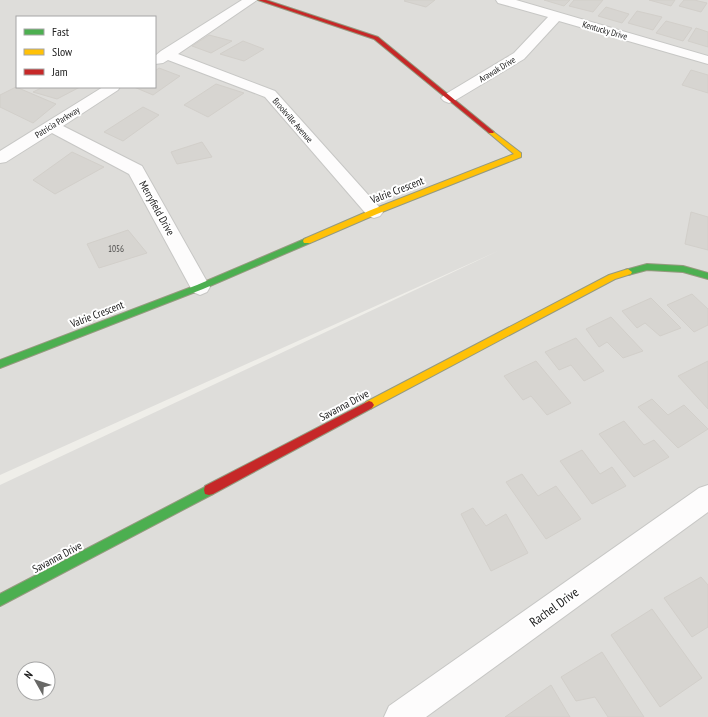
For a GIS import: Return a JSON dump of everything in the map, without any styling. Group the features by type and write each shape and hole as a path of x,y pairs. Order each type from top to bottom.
{"street":[{"path":"160,58 252,0"},
{"name":"Valrie Crescent","path":"0,364 200,287 374,212 519,155 376,38 261,0"},
{"name":"Kentucky Drive","path":"502,0 708,60"},
{"name":"Arawak Drive","path":"448,98 519,56 556,16"},
{"name":"Brookville Avenue","path":"160,58 270,94 374,212"},
{"name":"Patricia Parkway","path":"0,158 112,88"},
{"name":"Merryfield Drive","path":"51,126 136,170 200,287"},
{"name":"Savanna Drive","path":"0,600 612,277 647,267 683,269 708,276"},
{"name":"Rachel Drive","path":"400,717 708,497"}],"shaded area":[{"path":"0,0 708,0 708,717 0,717 0,485 498,251 0,475"}],"building":[{"path":"435,0 426,7 404,1"},
{"path":"544,0 570,0 564,6"},
{"path":"574,0 603,0 593,12 569,6"},
{"path":"649,0 675,0 671,6"},
{"path":"684,0 694,0 707,3 701,12 679,6"},
{"path":"606,7 629,14 622,23 598,16"},
{"path":"637,11 662,17 653,30 628,23"},
{"path":"666,21 692,28 683,41 656,33"},
{"path":"696,28 708,32 708,47 688,41"},
{"path":"209,35 232,41 211,53 192,46"},
{"path":"243,41 264,49 244,61 220,54"},
{"path":"159,68 180,76 153,95 136,88 156,88 156,70"},
{"path":"691,70 708,75 708,93 682,85"},
{"path":"216,84 244,93 208,117 184,105"},
{"path":"16,87 56,104 33,123 0,107 0,95"},
{"path":"41,88 78,88 57,99 33,92"},
{"path":"143,107 159,115 123,141 104,132"},
{"path":"202,142 212,157 177,164 171,152"},
{"path":"72,152 104,167 55,194 33,180"},
{"path":"691,212 708,217 708,250 685,244"},
{"path":"128,230 147,253 99,268 87,244"},
{"path":"692,294 708,309 708,325 694,332 667,305"},
{"path":"651,298 681,328 660,336 645,323 637,328 622,311"},
{"path":"611,317 643,351 623,358 607,342 599,347 586,329"},
{"path":"576,338 604,371 584,381 571,365 559,370 545,352"},
{"path":"536,361 571,403 547,415 531,396 523,400 504,376"},
{"path":"708,361 708,409 678,376"},
{"path":"652,399 668,415 684,405 708,429 678,448 638,407"},
{"path":"624,421 644,445 654,440 669,457 634,477 599,434"},
{"path":"582,450 600,474 612,467 626,486 592,504 560,461"},
{"path":"522,474 538,496 556,486 581,519 546,539 506,482"},
{"path":"473,508 486,526 506,514 528,553 491,571 461,514"},
{"path":"701,577 708,585 708,627 692,637 664,598"},
{"path":"652,609 702,678 660,707 611,635"},
{"path":"602,652 644,717 608,717 595,697 576,701 561,677"},
{"path":"551,685 570,717 505,717"}],"traffic: fast":[{"path":"0,364 200,287 307,241"},
{"path":"628,272 647,267 683,269 708,276"},
{"path":"0,600 209,490"}],"traffic: slow":[{"path":"307,241 374,212 519,155 491,132"},
{"path":"369,405 612,277 628,272"}],"traffic: jam":[{"path":"261,0 376,38 491,132"},
{"path":"209,490 369,405"}]}
